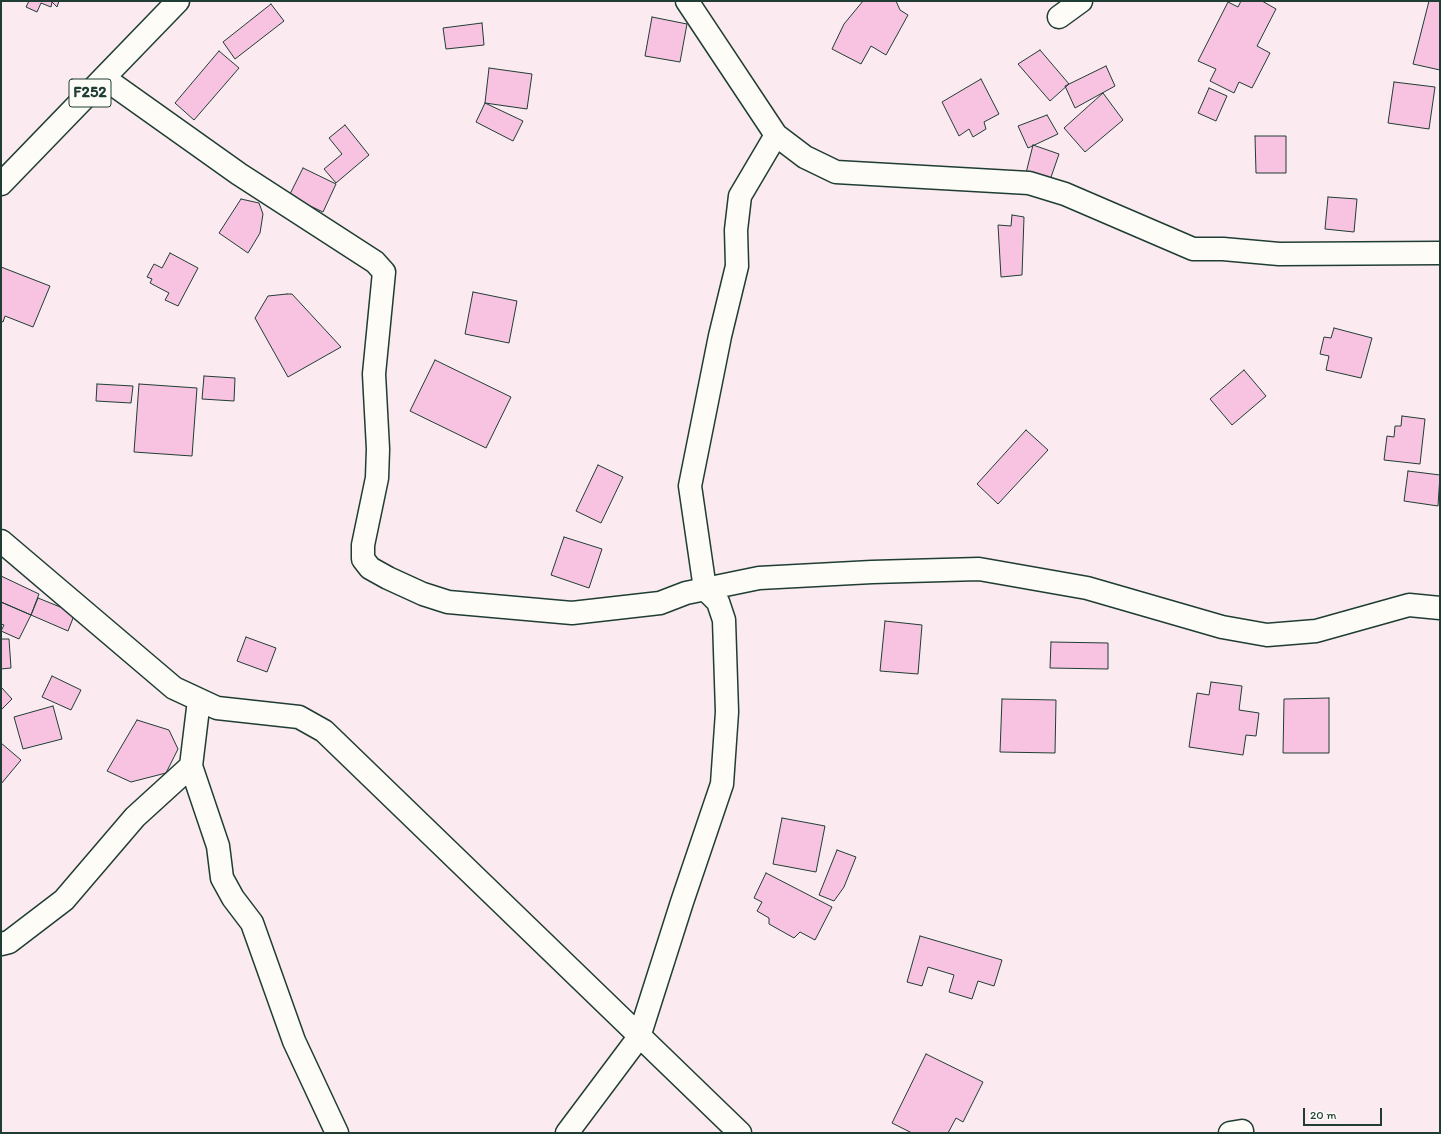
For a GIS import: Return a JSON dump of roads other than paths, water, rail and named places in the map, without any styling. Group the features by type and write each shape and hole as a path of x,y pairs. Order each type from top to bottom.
{"street":[{"name":"F252","path":"1,184 178,1"},
{"path":"687,1 776,135 804,157 836,172 1029,183 1065,194 1193,249 1223,249 1279,254 1440,253"},
{"path":"1059,16 1081,1"},
{"path":"104,78 239,174 375,262 384,272 374,374 378,449 377,478 363,545 363,559 370,568 423,594 448,602 572,613 660,603 686,593 758,578 979,569 1087,588 1222,627 1267,635 1316,631 1409,605 1440,608"},
{"path":"567,1133 639,1037 682,902 722,784 727,712 724,620 718,602 705,589 690,486 720,336 737,266 736,230 740,196 776,135"},
{"path":"1,542 174,688 216,708 299,717 324,731 740,1133"},
{"path":"199,700 191,766 218,846 222,878 233,898 252,923 294,1040 337,1133"},
{"path":"1,944 9,942 64,900 134,817 191,766"}]}
